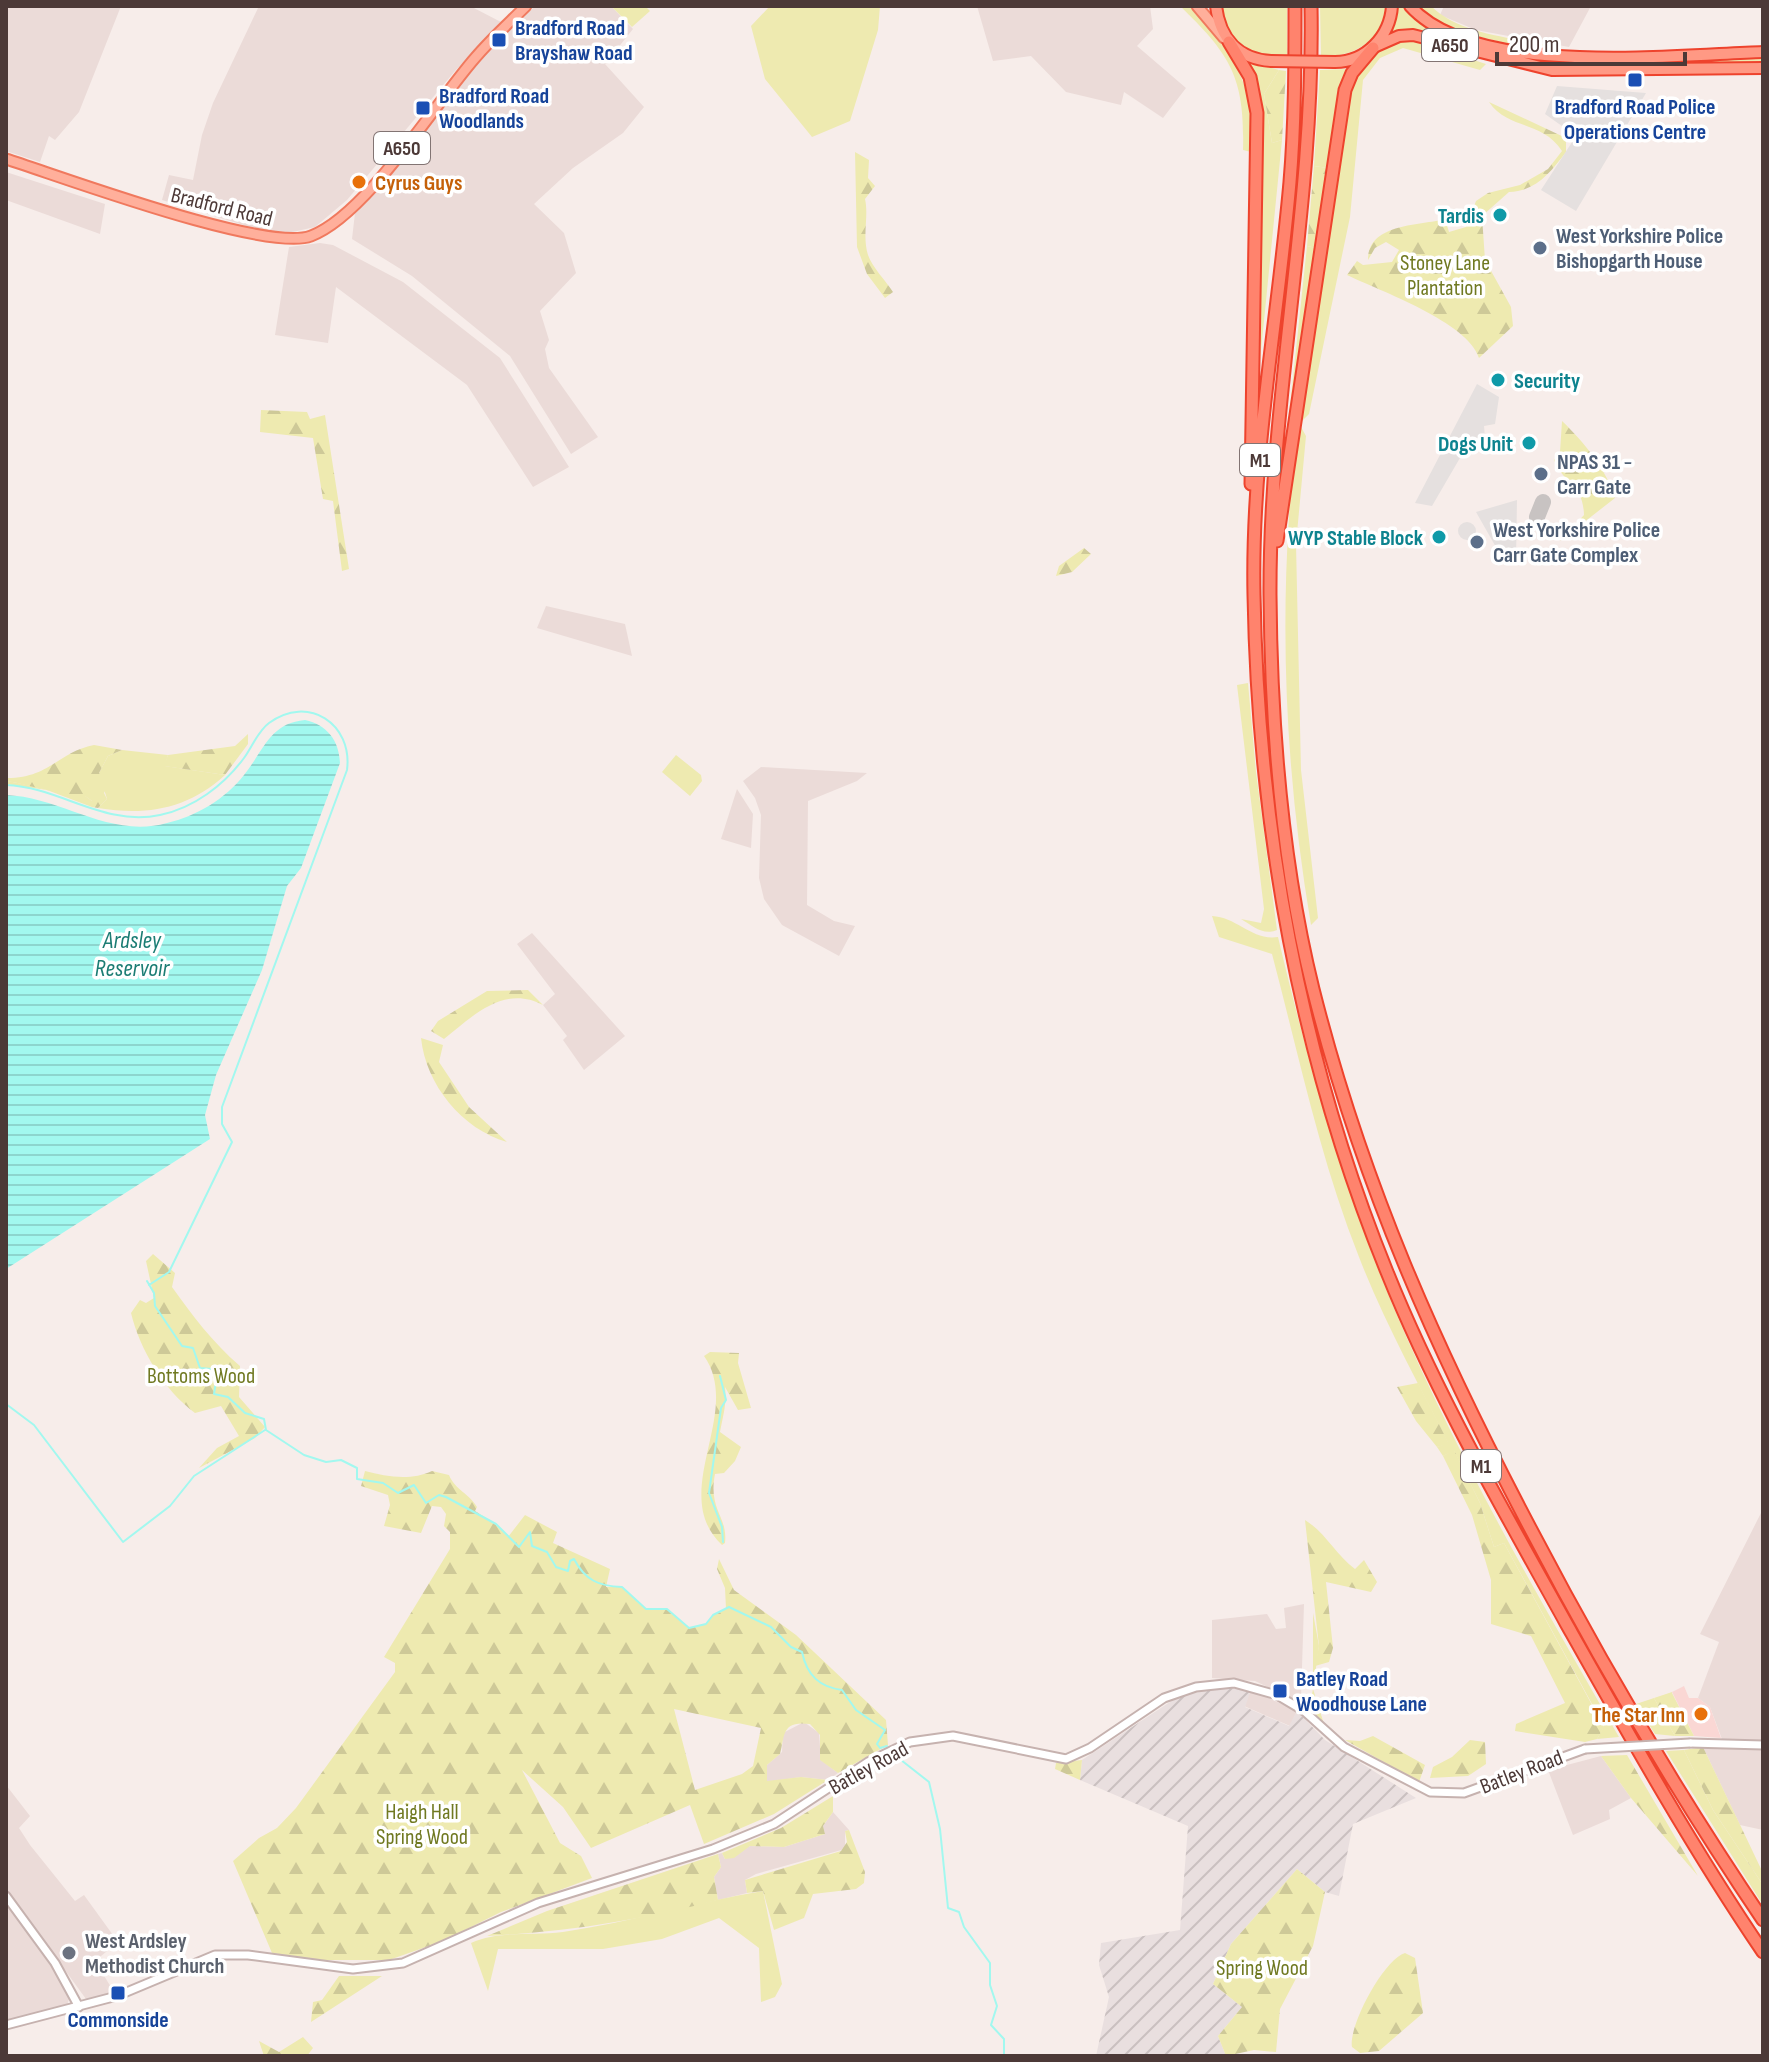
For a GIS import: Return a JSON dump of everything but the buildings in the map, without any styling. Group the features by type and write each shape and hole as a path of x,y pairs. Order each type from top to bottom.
{"highway":[{"path":"1216,6 1228,41 1250,77 1257,113 1250,504 1254,541"},
{"name":"M1","path":"1295,6 1291,174 1263,409 1254,541 1258,693 1288,941 1320,1074 1350,1175 1388,1276 1496,1495 1649,1772 1763,1952"},
{"name":"M1","path":"1311,6 1305,178 1279,411 1270,590 1279,767 1313,986 1367,1175 1405,1273 1467,1408 1624,1702 1763,1920"},
{"path":"1270,590 1345,90 1352,73 1389,25 1392,6"},
{"name":"A650","path":"1410,6 1443,32 1514,51 1596,57 1763,52"},
{"name":"A650","path":"1228,41 1249,57 1271,61 1350,60 1399,36 1413,35 1491,57 1564,71 1763,68"}],"main road":[{"name":"Bradford Road","path":"6,159 251,234 290,240 308,237 327,228 354,204 474,59 526,6"},
{"name":"A650","path":"1197,6 1228,41"}],"street":[{"name":"Batley Road","path":"6,2025 117,1996 215,1955 248,1955 353,1969 403,1963 538,1903 713,1849 774,1824 868,1762 910,1742 953,1736 1066,1759 1077,1756 1164,1698 1196,1687 1234,1683 1277,1695 1304,1711 1344,1747 1413,1787 1446,1794 1472,1790 1552,1758 1585,1749 1690,1743 1763,1745"},
{"path":"6,1896 55,1963 79,2007"}],"shaded area":[{"path":"6,6 121,6 79,112 55,140 49,136 40,162 6,151"},
{"path":"259,6 470,6 501,22 455,71 347,200 315,227 288,233 250,227 162,200 169,175 193,180 202,135 213,103"},
{"path":"535,6 611,6 633,29 605,64 644,107 623,133 573,168 534,204 564,233 576,273 540,311 549,340 545,349 549,368 598,437 571,454 510,356 412,276 352,239 355,213 486,54"},
{"path":"977,6 1150,6 1153,29 1137,46 1186,88 1163,118 1124,92 1121,105 1066,92 1031,56 993,61"},
{"path":"1444,6 1591,6 1569,47 1476,30 1440,15"},
{"path":"1557,86 1646,93 1576,211 1541,190 1576,136 1545,114"},
{"path":"6,172 105,204 100,234 6,200"},
{"path":"320,243 333,245 403,282 500,358 569,467 533,487 467,385 336,287 328,343 275,335 289,247"},
{"path":"1477,384 1499,397 1495,424 1484,426 1485,437 1471,439 1432,506 1415,503"},
{"path":"1517,500 1516,561 1505,563 1476,512"},
{"path":"1467,522 1476,531 1467,540 1458,531"},
{"path":"546,606 625,624 632,656 537,628"},
{"path":"761,767 867,773 857,781 808,801 807,905 834,921 855,926 839,956 782,925 764,899 759,878 761,815 755,798 743,781"},
{"path":"737,789 753,814 751,848 721,839"},
{"path":"532,933 625,1036 584,1070 563,1040 567,1036 543,1005 555,994 517,944"},
{"path":"1763,1509 1763,1830 1740,1825 1703,1747 1723,1742 1710,1707 1698,1698 1719,1642 1700,1634"},
{"path":"1304,1604 1301,1699 1295,1700 1255,1681 1212,1678 1212,1620 1267,1614 1276,1629 1286,1628 1284,1608"},
{"path":"1684,1686 1689,1698 1698,1698 1710,1707 1721,1738 1694,1736 1672,1692"},
{"path":"1228,1688 1251,1690 1245,1707 1289,1726 1297,1711 1325,1740 1416,1798 1353,1824 1339,1896 1325,1892 1297,1869 1231,1944 1213,1984 1242,2007 1218,2036 1226,2056 1096,2056 1109,1997 1099,1965 1101,1943 1180,1930 1188,1826 1080,1780 1082,1760 1182,1694"},
{"path":"1251,1690 1297,1711 1290,1726 1244,1706"},
{"path":"804,1722 819,1733 821,1760 838,1773 828,1780 801,1777 767,1782 767,1765 782,1752 783,1733"},
{"path":"1601,1756 1631,1798 1609,1810 1610,1819 1573,1835 1548,1770"},
{"path":"6,1785 30,1816 19,1828 30,1845 75,1901 84,1895 118,1942 95,1961 114,1992 86,1999 6,1889"},
{"path":"833,1812 849,1830 845,1831 845,1849 756,1874 745,1880 747,1893 718,1900 714,1877 721,1867 718,1854 722,1853 725,1859 750,1846 784,1847 825,1834 823,1826"},
{"path":"6,1904 70,1997 67,2005 6,2021"}],"green space":[{"path":"611,6 645,6 650,11 632,27"},
{"path":"770,6 880,6 878,30 850,121 812,137 765,79 751,26"},
{"path":"1180,6 1195,9 1240,74 1249,107 1251,152 1243,150 1241,104 1231,69 1212,39"},
{"path":"1222,6 1287,6 1287,55 1252,51 1235,40"},
{"path":"1320,6 1386,7 1379,30 1364,45 1344,54 1321,57"},
{"path":"1398,6 1450,38 1419,30 1392,31"},
{"path":"1415,6 1431,6 1443,16 1472,29 1554,46 1510,44 1447,29"},
{"path":"1412,40 1486,64 1480,70 1403,48 1380,58 1363,80 1350,217 1309,414 1302,421 1347,95 1356,75 1371,58 1390,46"},
{"path":"1498,51 1592,62 1674,62 1673,67 1562,68"},
{"path":"1763,56 1763,63 1689,66 1682,59"},
{"path":"1249,62 1279,70 1264,94 1272,143 1282,140 1259,371 1263,114 1260,89"},
{"path":"1348,69 1340,88 1328,168 1314,166 1320,70"},
{"path":"1279,70 1286,71 1282,140 1272,143 1264,94"},
{"name":"Stoney Lane Plantation","path":"1489,102 1566,138 1566,152 1542,180 1519,191 1509,192 1482,216 1485,260 1511,307 1513,326 1479,358 1472,345 1441,320 1347,275 1357,261 1363,265 1392,262 1399,250 1386,242 1375,248 1368,260 1370,248 1376,239 1386,233 1409,225 1445,219 1449,232 1466,227 1476,201 1488,193 1520,185 1548,169 1562,151 1554,141 1506,117"},
{"path":"855,152 869,160 868,178 875,186 865,199 866,248 870,260 893,292 885,298 867,274 857,247"},
{"path":"1314,166 1328,168 1316,248 1307,246"},
{"path":"1307,246 1316,248 1283,472"},
{"path":"261,410 307,412 310,419 325,415 349,569 342,571 333,501 323,499 313,438 260,432"},
{"path":"1562,421 1593,456 1615,498 1560,541 1584,515 1577,490 1554,460 1560,452"},
{"path":"1301,427 1306,436 1296,544 1301,770 1318,918 1311,925 1292,772 1286,670 1286,568 1291,483 1295,445"},
{"path":"1084,548 1091,554 1072,572 1056,576 1059,566"},
{"path":"1248,683 1256,772 1277,930 1272,932 1258,929 1241,919 1261,923 1264,909 1237,685"},
{"path":"248,734 248,744 225,775 164,766 168,755 235,746"},
{"path":"94,745 122,750 108,756 99,773 108,785 104,793 107,799 98,808 92,807 92,801 85,796 6,781 7,778 34,774 71,753"},
{"path":"122,750 168,755 165,766 225,775 196,796 166,807 133,811 98,808 107,799 99,773 108,756"},
{"path":"676,755 701,775 702,781 690,796 662,772"},
{"path":"7,778 7,781 84,795 92,801 92,807 47,790 6,784"},
{"path":"1212,916 1229,920 1260,936 1278,937 1299,1023 1336,1149 1364,1233 1405,1334 1491,1510 1619,1737 1597,1739 1604,1726 1504,1543 1494,1547 1480,1503 1454,1451 1443,1456 1437,1447 1448,1443 1379,1305 1345,1220 1311,1107 1272,954 1219,937"},
{"path":"528,990 543,1005 529,999 502,1000 478,1013 444,1039 431,1031 438,1021 487,991"},
{"path":"421,1038 443,1045 439,1062 469,1107 507,1142 475,1127 449,1103 430,1072"},
{"name":"Bottoms Wood","path":"153,1254 175,1273 172,1287 195,1318 240,1366 239,1397 265,1427 255,1438 199,1468 217,1448 239,1436 221,1406 195,1413 184,1404 164,1381 140,1341 131,1313 140,1300 146,1303 154,1298 146,1261"},
{"path":"710,1352 739,1353 738,1363 751,1408 738,1410 725,1387 720,1432 741,1447 735,1461 724,1473 715,1474 714,1496 725,1534 722,1545 707,1524 702,1502 703,1477 716,1402 714,1378 704,1356"},
{"path":"1418,1383 1449,1444 1437,1447 1416,1421 1397,1387"},
{"path":"1454,1450 1480,1503 1494,1547 1504,1543 1604,1727 1597,1739 1585,1742 1515,1731 1516,1724 1565,1703 1531,1636 1491,1624 1491,1580 1472,1515 1443,1456"},
{"name":"Haigh Hall Spring Wood","path":"365,1471 399,1477 432,1471 449,1475 474,1502 477,1507 475,1511 496,1524 508,1537 525,1515 557,1532 553,1543 610,1569 606,1587 622,1587 646,1609 667,1609 689,1628 706,1624 713,1615 726,1609 725,1588 717,1569 719,1559 734,1590 796,1635 886,1720 888,1745 838,1773 820,1760 820,1735 810,1724 794,1724 786,1731 780,1754 767,1765 767,1781 801,1777 828,1780 774,1814 704,1844 690,1805 591,1848 563,1807 522,1770 560,1843 581,1856 592,1878 501,1912 443,1941 389,1960 322,1960 272,1953 233,1861 259,1838 277,1828 296,1808 395,1672 395,1663 384,1657 450,1549 450,1532 444,1526 446,1514 441,1507 432,1506 421,1533 384,1526 390,1505 388,1495 361,1486","holes":["674,1709 761,1728 753,1766 742,1774 695,1790"]},
{"path":"1305,1520 1355,1569 1364,1560 1377,1582 1371,1592 1326,1582 1333,1648 1329,1662 1315,1666 1319,1646"},
{"path":"1313,1613 1319,1646 1313,1689"},
{"path":"1313,1689 1324,1724 1309,1709"},
{"path":"1672,1692 1694,1736 1675,1736 1654,1698"},
{"path":"1654,1698 1675,1736 1655,1734 1636,1704"},
{"path":"1373,1736 1425,1765 1419,1782 1345,1740 1360,1741"},
{"path":"1470,1740 1485,1742 1486,1764 1468,1776 1430,1778 1433,1767 1452,1757"},
{"path":"1703,1747 1763,1873 1763,1885 1713,1810 1684,1750"},
{"path":"1684,1750 1713,1810 1763,1885 1763,1905 1666,1751"},
{"path":"1627,1755 1698,1876 1631,1798 1601,1756"},
{"path":"1082,1760 1080,1780 1055,1769 1056,1763"},
{"path":"833,1796 833,1812 823,1826 825,1834 784,1847 750,1846 734,1858 725,1859 722,1853 781,1828"},
{"path":"849,1830 865,1872 864,1883 856,1889 813,1894 804,1918 774,1930 763,1891 747,1893 745,1880 841,1851 847,1842 845,1831"},
{"path":"718,1854 721,1867 714,1877 718,1900 603,1924 487,1936 547,1911"},
{"name":"Spring Wood","path":"1297,1869 1325,1892 1313,1946 1280,2009 1276,2052 1254,2050 1226,2056 1218,2036 1242,2007 1213,1984 1231,1944"},
{"path":"763,1891 782,1984 775,1997 761,2002 759,1948 719,1918 662,1939 603,1949 498,1949 488,1991 471,1943 505,1935 588,1928"},
{"path":"1405,1953 1415,1958 1423,2013 1379,2051 1360,2053 1352,2047 1352,2038 1361,2010 1387,1968"},
{"path":"339,1976 382,1976 311,2022 313,2002 322,2000"},
{"path":"303,2037 313,2048 307,2056 264,2056 259,2041 279,2052"}],"water":[{"name":"Ardsley Reservoir","path":"305,720 320,726 330,735 337,747 340,763 301,868 287,886 262,970 216,1075 205,1115 210,1139 6,1269 6,795 47,802 125,826 167,823 200,811 219,799 244,775 276,732 293,722"}],"waterway":[{"path":"6,785 45,792 120,816 160,815 185,807 218,786 244,758 265,726 284,715 312,713 325,718 343,739 347,770 222,1107 222,1124 232,1142 169,1272 149,1285"},
{"path":"147,1281 154,1293 155,1306 182,1346 193,1348 200,1368 212,1369 217,1375 214,1394 228,1397 245,1413 264,1419 266,1430 304,1455 326,1462 341,1460 357,1468 357,1479 383,1483 398,1493 414,1485 426,1503 439,1495 446,1497 496,1524 519,1547 530,1532 532,1546 547,1552 556,1567 568,1571 570,1561 574,1559 593,1580 622,1587 646,1609 667,1609 689,1628 706,1624 713,1615 729,1607 771,1627 791,1647 802,1652 807,1668 816,1679 842,1690 856,1710 885,1730 877,1744 880,1748 887,1746"},
{"path":"720,1376 726,1400 721,1408 709,1493 722,1527 723,1542"},
{"path":"6,1404 34,1425 123,1542 170,1506 194,1476 265,1430"},
{"path":"901,1760 929,1782 940,1829 948,1908 959,1912 964,1927 990,1963 990,1985 997,2006 991,2025 1004,2039 1004,2056"}],"taxiway":[{"path":"1537,517 1543,502"}],"place":[{"name":"Bradford Road Brayshaw Road","path":"499,40"},
{"name":"Bradford Road Police Operations Centre","path":"1635,80"},
{"name":"Bradford Road Woodlands","path":"423,108"},
{"name":"Cyrus Guys","path":"359,182"},
{"name":"Tardis","path":"1500,215"},
{"name":"West Yorkshire Police Bishopgarth House","path":"1540,248"},
{"name":"Security","path":"1498,380"},
{"name":"Dogs Unit","path":"1529,443"},
{"name":"NPAS 31 - Carr Gate","path":"1541,474"},
{"name":"WYP Stable Block","path":"1439,537"},
{"name":"West Yorkshire Police Carr Gate Complex","path":"1477,542"},
{"name":"Batley Road Woodhouse Lane","path":"1280,1691"},
{"name":"The Star Inn","path":"1701,1714"},
{"name":"West Ardsley Methodist Church","path":"69,1953"},
{"name":"Commonside","path":"118,1993"}]}
